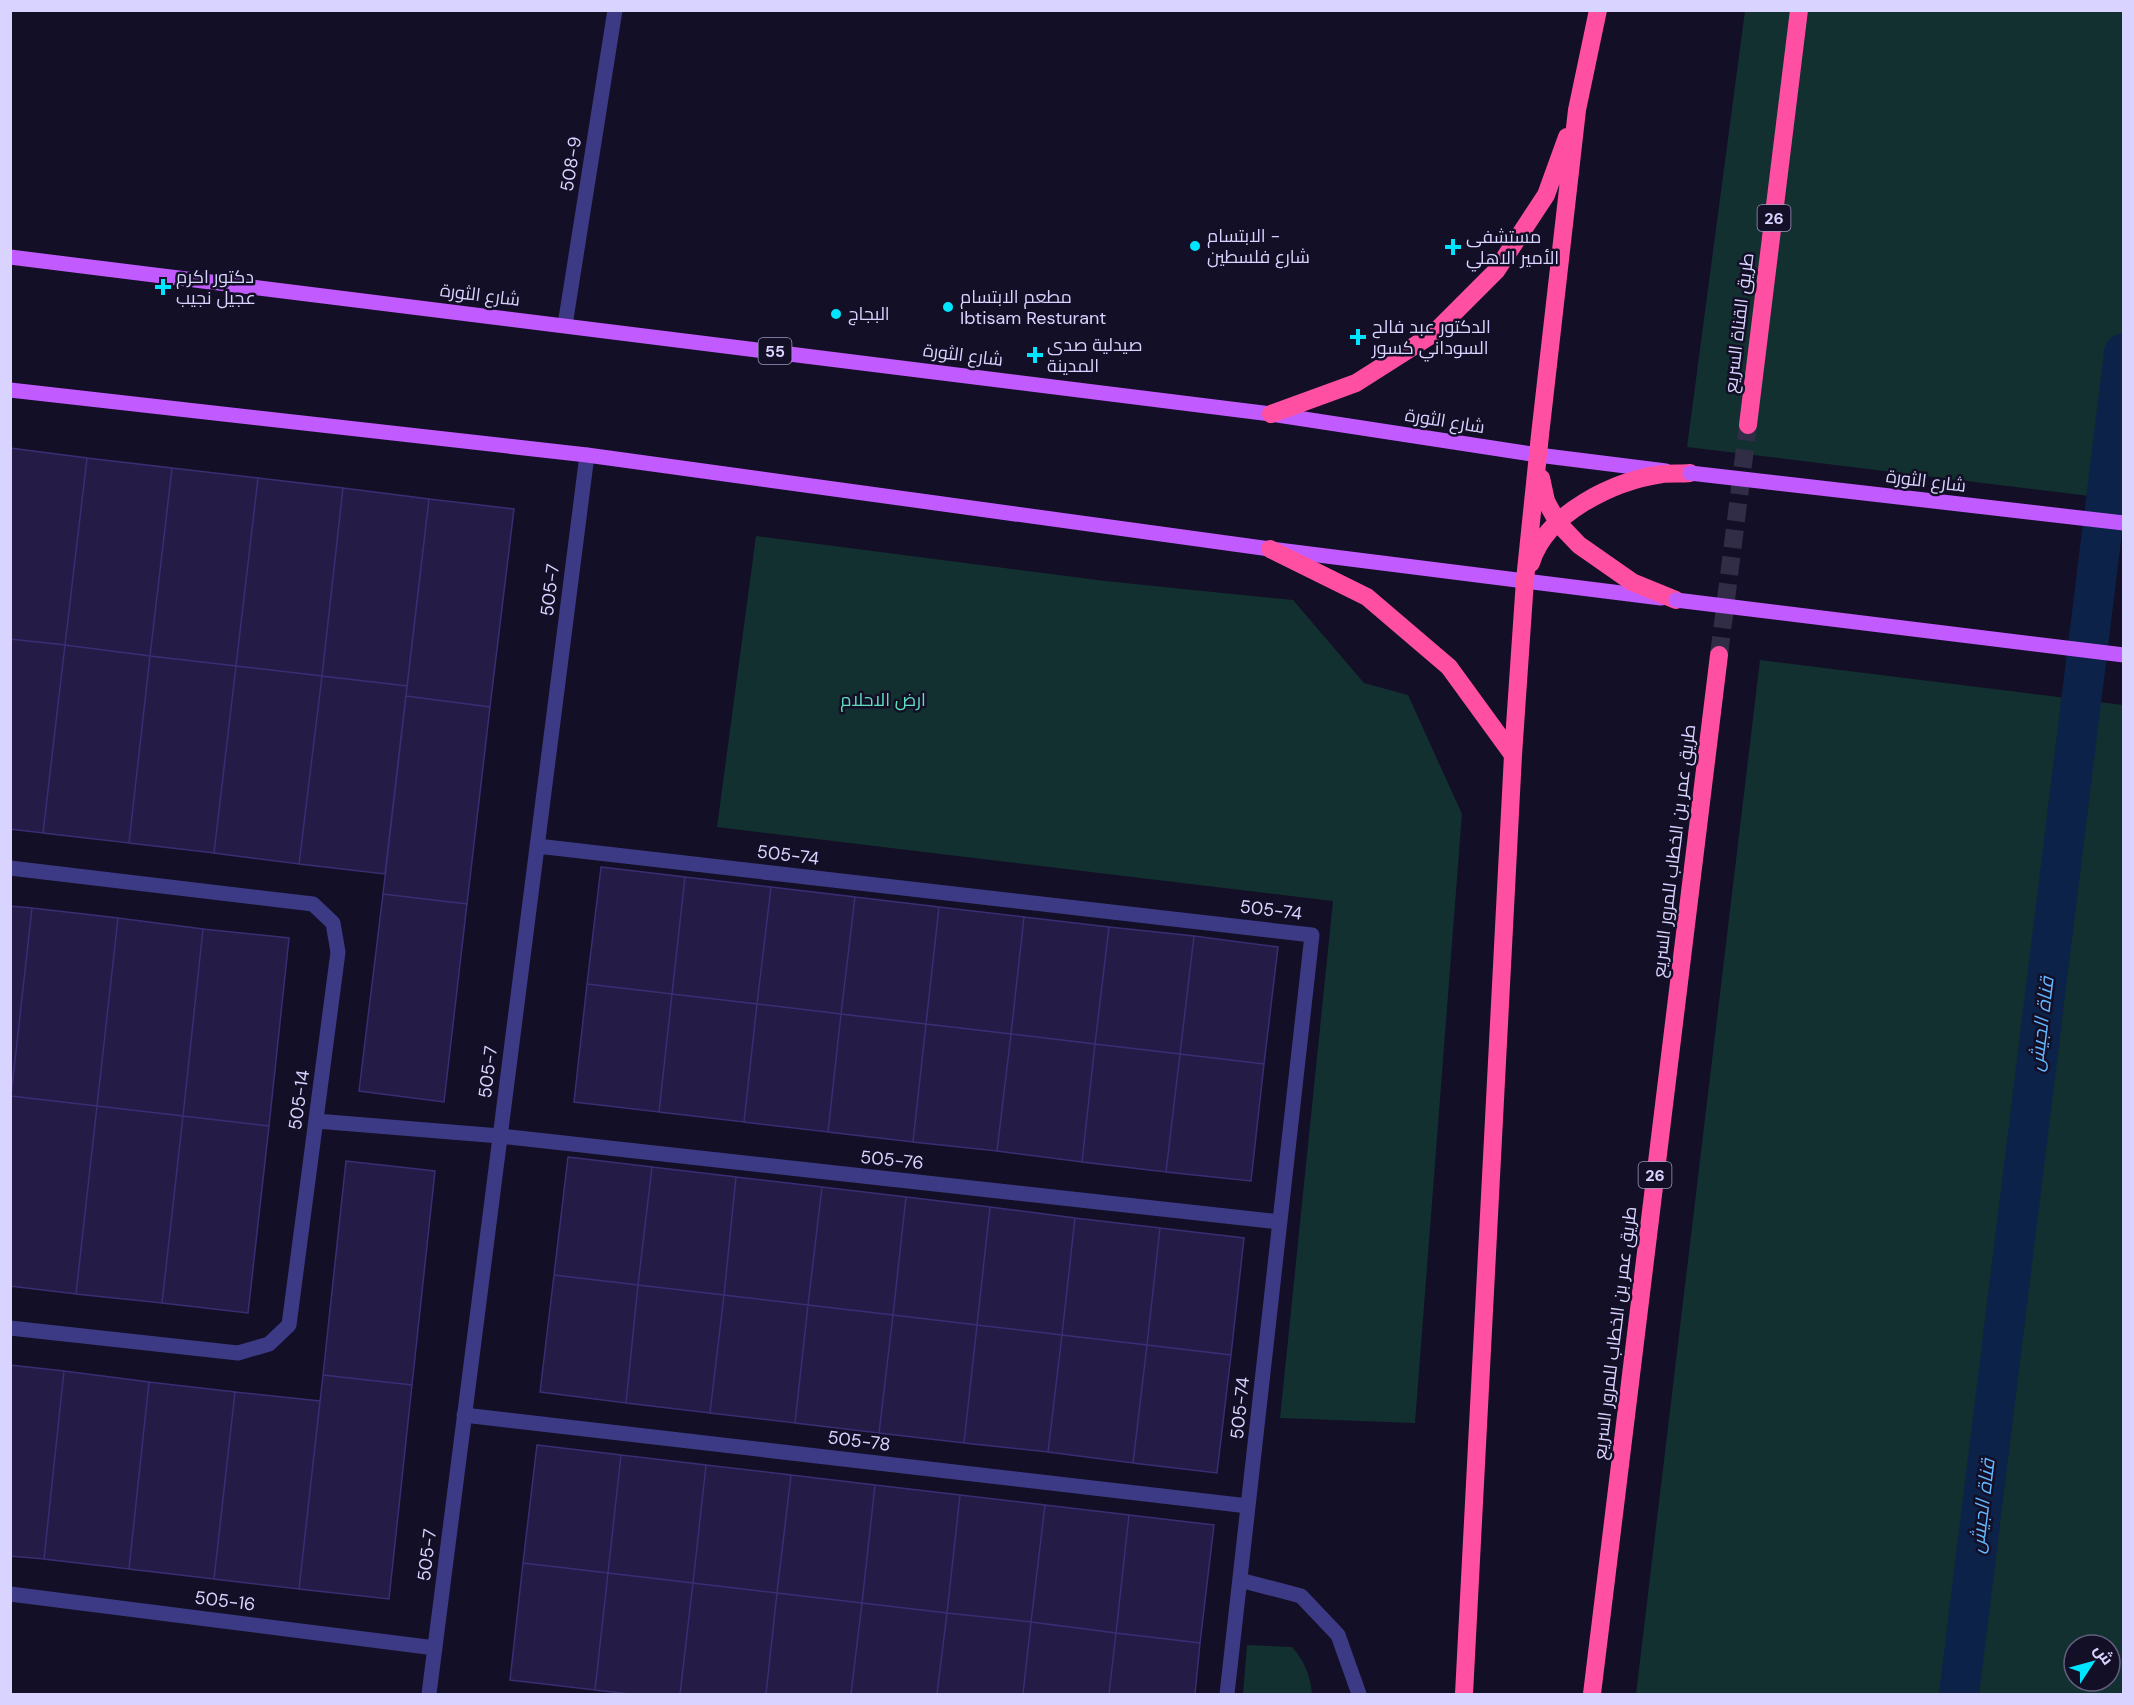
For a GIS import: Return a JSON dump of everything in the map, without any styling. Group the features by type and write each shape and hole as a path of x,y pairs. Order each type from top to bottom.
{"highway":[{"path":"1464,1695 1513,755 1526,580 1577,110 1598,10"},
{"name":"طريق القناة السريع","path":"1748,425 1799,10"},
{"path":"1271,414 1356,383 1432,334 1449,319 1496,271 1546,195 1577,110"},
{"path":"1538,455 1546,501 1562,523 1603,564 1632,582 1676,600"},
{"path":"1526,580 1533,557 1544,538 1604,492 1662,474 1690,473"},
{"path":"1270,549 1367,597 1425,646 1449,667 1513,755"},
{"name":"طريق عمر بن الخطاب للمرور السريع","path":"1592,1695 1719,655"}],"main road":[{"name":"شارع الثورة","path":"10,257 1271,414 1538,455 2124,523"},
{"path":"10,390 587,455 1270,549 2124,655"}],"street":[{"name":"508-9","path":"565,325 615,10"},
{"name":"505-7","path":"429,1695 587,455"},
{"name":"505-74","path":"537,846 1312,935 1227,1695"},
{"name":"505-14","path":"10,868 313,904 333,922 338,952 289,1325 269,1344 238,1353 10,1328"},
{"name":"505-76","path":"316,1121 500,1136 1280,1222"},
{"name":"505-78","path":"464,1415 1248,1506"},
{"path":"1240,1580 1301,1596 1338,1635 1359,1695"},
{"name":"505-16","path":"10,1594 435,1648"}],"green space":[{"path":"1745,11 2123,11 2123,500 1687,447"},
{"name":"ارض الاحلام","path":"756,536 1105,581 1293,600 1364,683 1408,695 1462,814 1415,1423 1280,1418 1333,901 717,827"},
{"path":"1760,660 2123,705 2123,1694 1636,1694"},
{"path":"1247,1645 1292,1647 1306,1669 1312,1694 1243,1694"}],"building":[{"path":"10,448 87,458 65,645 10,639"},
{"path":"87,458 172,468 150,656 65,645"},
{"path":"172,468 258,478 236,666 150,656"},
{"path":"258,478 343,488 322,676 236,666"},
{"path":"343,488 429,499 407,686 322,676"},
{"path":"429,499 514,509 490,707 406,696"},
{"path":"10,639 65,645 43,833 10,829"},
{"path":"65,645 150,656 129,843 43,833"},
{"path":"150,656 236,666 214,853 129,843"},
{"path":"236,666 322,676 299,864 214,853"},
{"path":"322,676 407,686 385,874 299,864"},
{"path":"406,696 490,707 467,904 383,894"},
{"path":"601,867 685,877 672,994 587,984"},
{"path":"685,877 771,887 757,1004 672,994"},
{"path":"771,887 855,897 841,1014 757,1004"},
{"path":"383,894 467,904 444,1102 359,1091"},
{"path":"855,897 939,907 926,1024 841,1014"},
{"path":"10,906 32,908 11,1096 10,1096"},
{"path":"939,907 1024,917 1011,1034 926,1024"},
{"path":"32,908 118,918 97,1106 11,1096"},
{"path":"1024,917 1109,927 1095,1044 1011,1034"},
{"path":"118,918 203,929 183,1116 97,1106"},
{"path":"1109,927 1194,936 1180,1054 1095,1044"},
{"path":"203,929 289,938 269,1126 183,1116"},
{"path":"1194,936 1278,947 1264,1064 1180,1054"},
{"path":"587,984 672,994 659,1112 574,1102"},
{"path":"672,994 757,1004 744,1122 659,1112"},
{"path":"757,1004 841,1014 828,1132 744,1122"},
{"path":"841,1014 926,1024 913,1142 828,1132"},
{"path":"926,1024 1011,1034 997,1151 913,1142"},
{"path":"1011,1034 1095,1044 1082,1162 997,1151"},
{"path":"1095,1044 1180,1054 1166,1172 1082,1162"},
{"path":"1180,1054 1264,1064 1251,1181 1166,1172"},
{"path":"11,1096 97,1106 76,1294 10,1286"},
{"path":"97,1106 183,1116 162,1303 76,1294"},
{"path":"183,1116 269,1126 248,1313 162,1303"},
{"path":"568,1157 652,1167 638,1285 554,1275"},
{"path":"346,1161 435,1171 412,1385 323,1375"},
{"path":"652,1167 736,1177 724,1295 638,1285"},
{"path":"736,1177 822,1187 808,1305 724,1295"},
{"path":"822,1187 906,1197 893,1315 808,1305"},
{"path":"906,1197 990,1207 977,1325 893,1315"},
{"path":"990,1207 1075,1218 1062,1335 977,1325"},
{"path":"1075,1218 1160,1228 1147,1345 1062,1335"},
{"path":"1160,1228 1244,1238 1231,1355 1147,1345"},
{"path":"554,1275 638,1285 626,1403 540,1392"},
{"path":"638,1285 724,1295 710,1413 626,1403"},
{"path":"724,1295 808,1305 795,1423 710,1413"},
{"path":"808,1305 893,1315 879,1433 795,1423"},
{"path":"893,1315 977,1325 964,1443 879,1433"},
{"path":"977,1325 1062,1335 1048,1452 964,1443"},
{"path":"1062,1335 1147,1345 1133,1463 1048,1452"},
{"path":"1147,1345 1231,1355 1217,1473 1133,1463"},
{"path":"10,1365 64,1371 44,1559 10,1556"},
{"path":"64,1371 149,1382 129,1569 44,1559"},
{"path":"323,1375 412,1385 389,1599 299,1589"},
{"path":"149,1382 235,1392 214,1579 129,1569"},
{"path":"235,1392 320,1401 299,1589 214,1579"},
{"path":"537,1445 621,1455 608,1573 523,1563"},
{"path":"621,1455 706,1465 693,1583 608,1573"},
{"path":"706,1465 791,1475 777,1593 693,1583"},
{"path":"791,1475 875,1485 862,1603 777,1593"},
{"path":"875,1485 960,1495 947,1613 862,1603"},
{"path":"960,1495 1045,1505 1031,1622 947,1613"},
{"path":"1045,1505 1129,1515 1116,1633 1031,1622"},
{"path":"1129,1515 1214,1525 1200,1643 1116,1633"},
{"path":"523,1563 608,1573 595,1690 510,1680"},
{"path":"608,1573 693,1583 680,1694 630,1694 595,1690"},
{"path":"693,1583 777,1593 766,1694 680,1694"},
{"path":"777,1593 862,1603 851,1694 766,1694"},
{"path":"862,1603 947,1613 937,1694 851,1694"},
{"path":"947,1613 1031,1622 1023,1694 937,1694"},
{"path":"1031,1622 1116,1633 1109,1694 1023,1694"},
{"path":"1116,1633 1200,1643 1195,1694 1109,1694"}],"waterway":[{"name":"قناة الجيش","path":"1959,1694 2124,353"}],"tunnel":[{"path":"1719,655 1748,425"}],"place":[{"name":"الابتسام - شارع فلسطين","path":"1195,246"},
{"name":"مستشفى الأمير الاهلي","path":"1453,247"},
{"name":"دكتور اكرم عجيل نجيب","path":"163,287"},
{"name":"مطعم الابتسام Ibtisam Resturant","path":"948,307"},
{"name":"البجاج","path":"836,314"},
{"name":"الدكتور عبد فالح السوداني كسور","path":"1358,337"},
{"name":"صيدلية صدى المدينة","path":"1035,355"}]}
